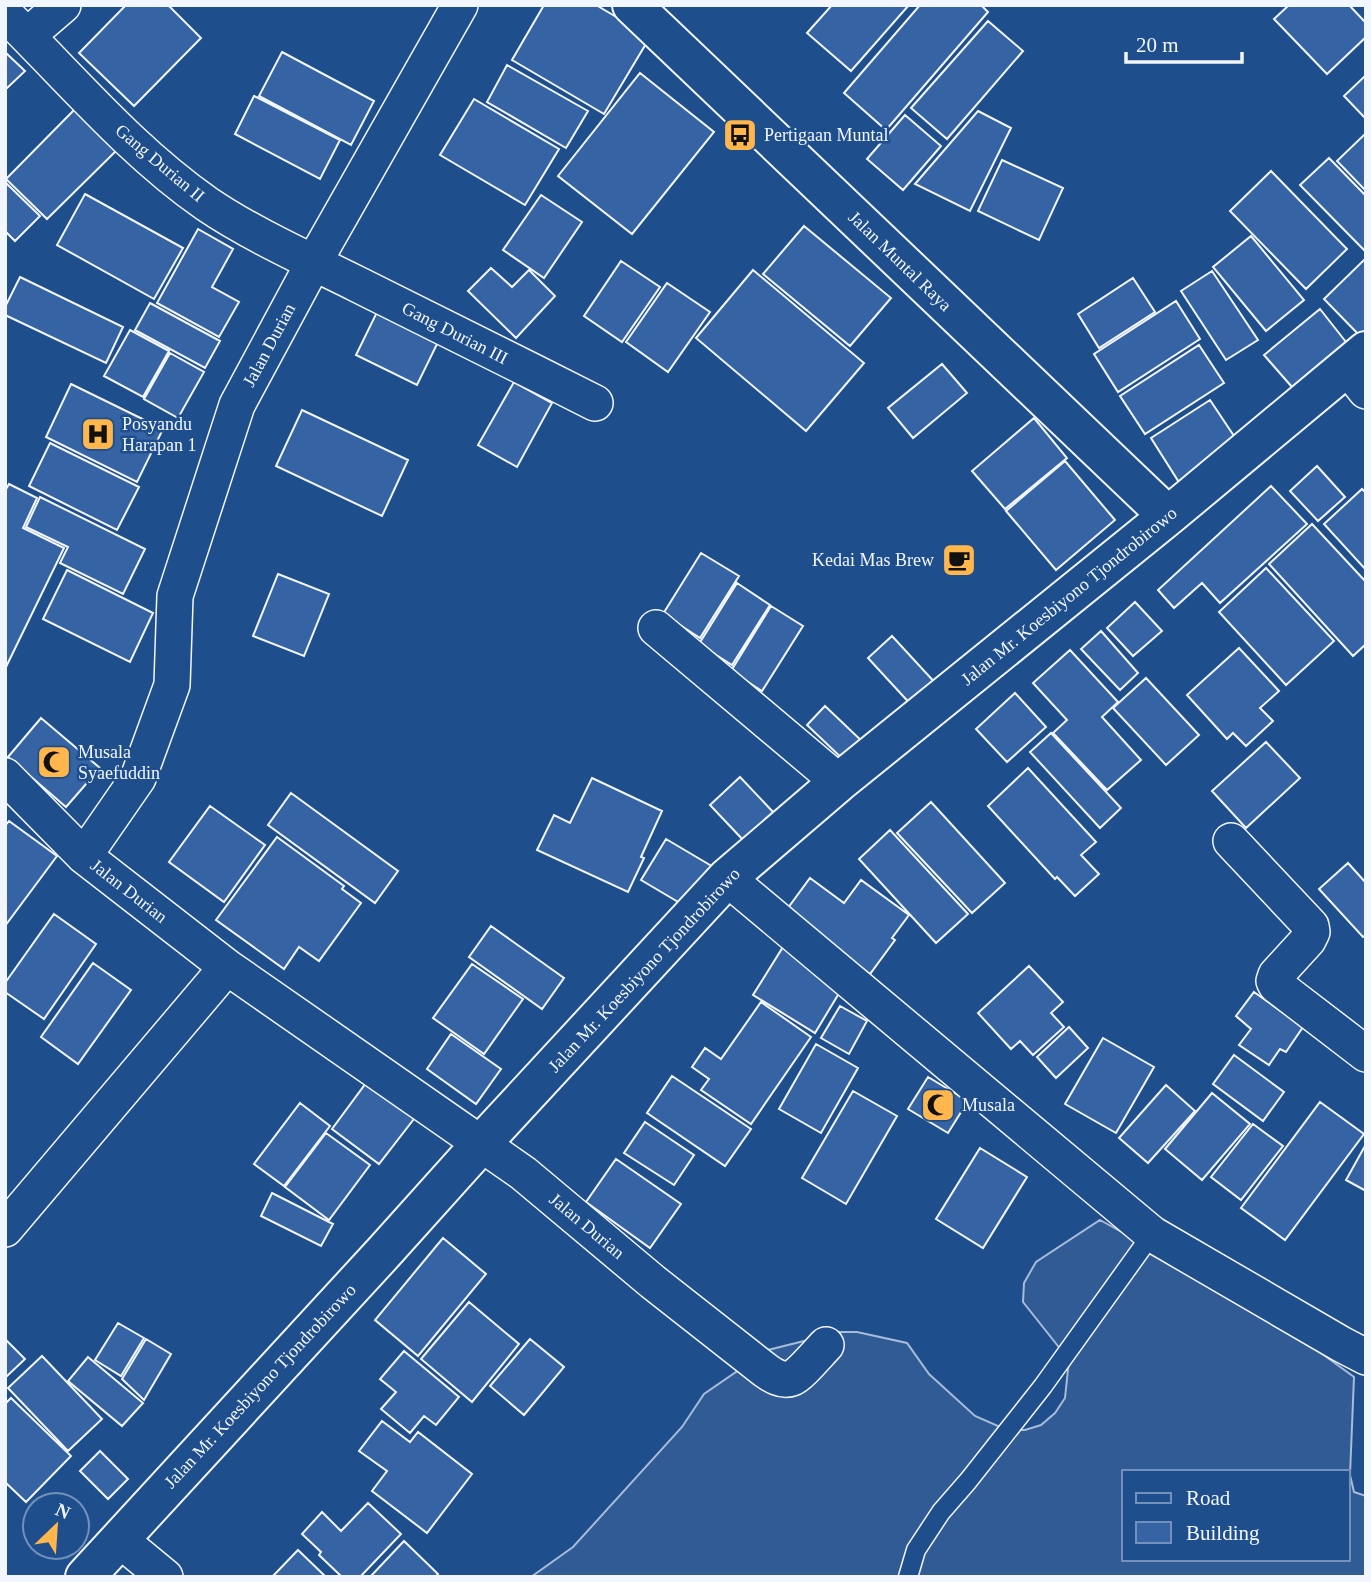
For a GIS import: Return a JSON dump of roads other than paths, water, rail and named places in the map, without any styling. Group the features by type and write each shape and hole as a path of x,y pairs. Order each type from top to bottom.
{"main road":[{"name":"Jalan Muntal Raya","path":"632,5 1168,516"},
{"name":"Jalan Mr. Koesbiyono Tjondrobirowo","path":"85,1577 727,878 839,782 1168,516 1359,370"}],"street":[{"name":"Gang Durian II","path":"63,5 16,25 136,147 168,175 209,205 314,262"},
{"name":"Jalan Durian","path":"460,5 314,262 237,405 175,596 172,685 138,778 84,856 227,967 523,1173 653,1282 765,1370 776,1377 793,1378 826,1345"},
{"name":"Gang Durian III","path":"314,262 595,403"},
{"path":"656,628 839,782"},
{"path":"5,776 84,856"},
{"path":"1231,841 1311,926 1312,932 1308,940 1276,975 1276,985 1366,1054"},
{"path":"727,878 1152,1234 1366,1357"},
{"path":"5,1229 227,967"},
{"path":"119,1539 165,1577"}],"lane":[{"path":"908,1577 916,1550 941,1512 1043,1386 1152,1234"}],"place":[{"name":"Pertigaan Muntal","path":"740,135"},
{"name":"Posyandu Harapan 1","path":"98,434"},
{"name":"Kedai Mas Brew","path":"959,560"},
{"name":"Musala Syaefuddin","path":"54,762"},
{"name":"Musala","path":"938,1105"}]}
